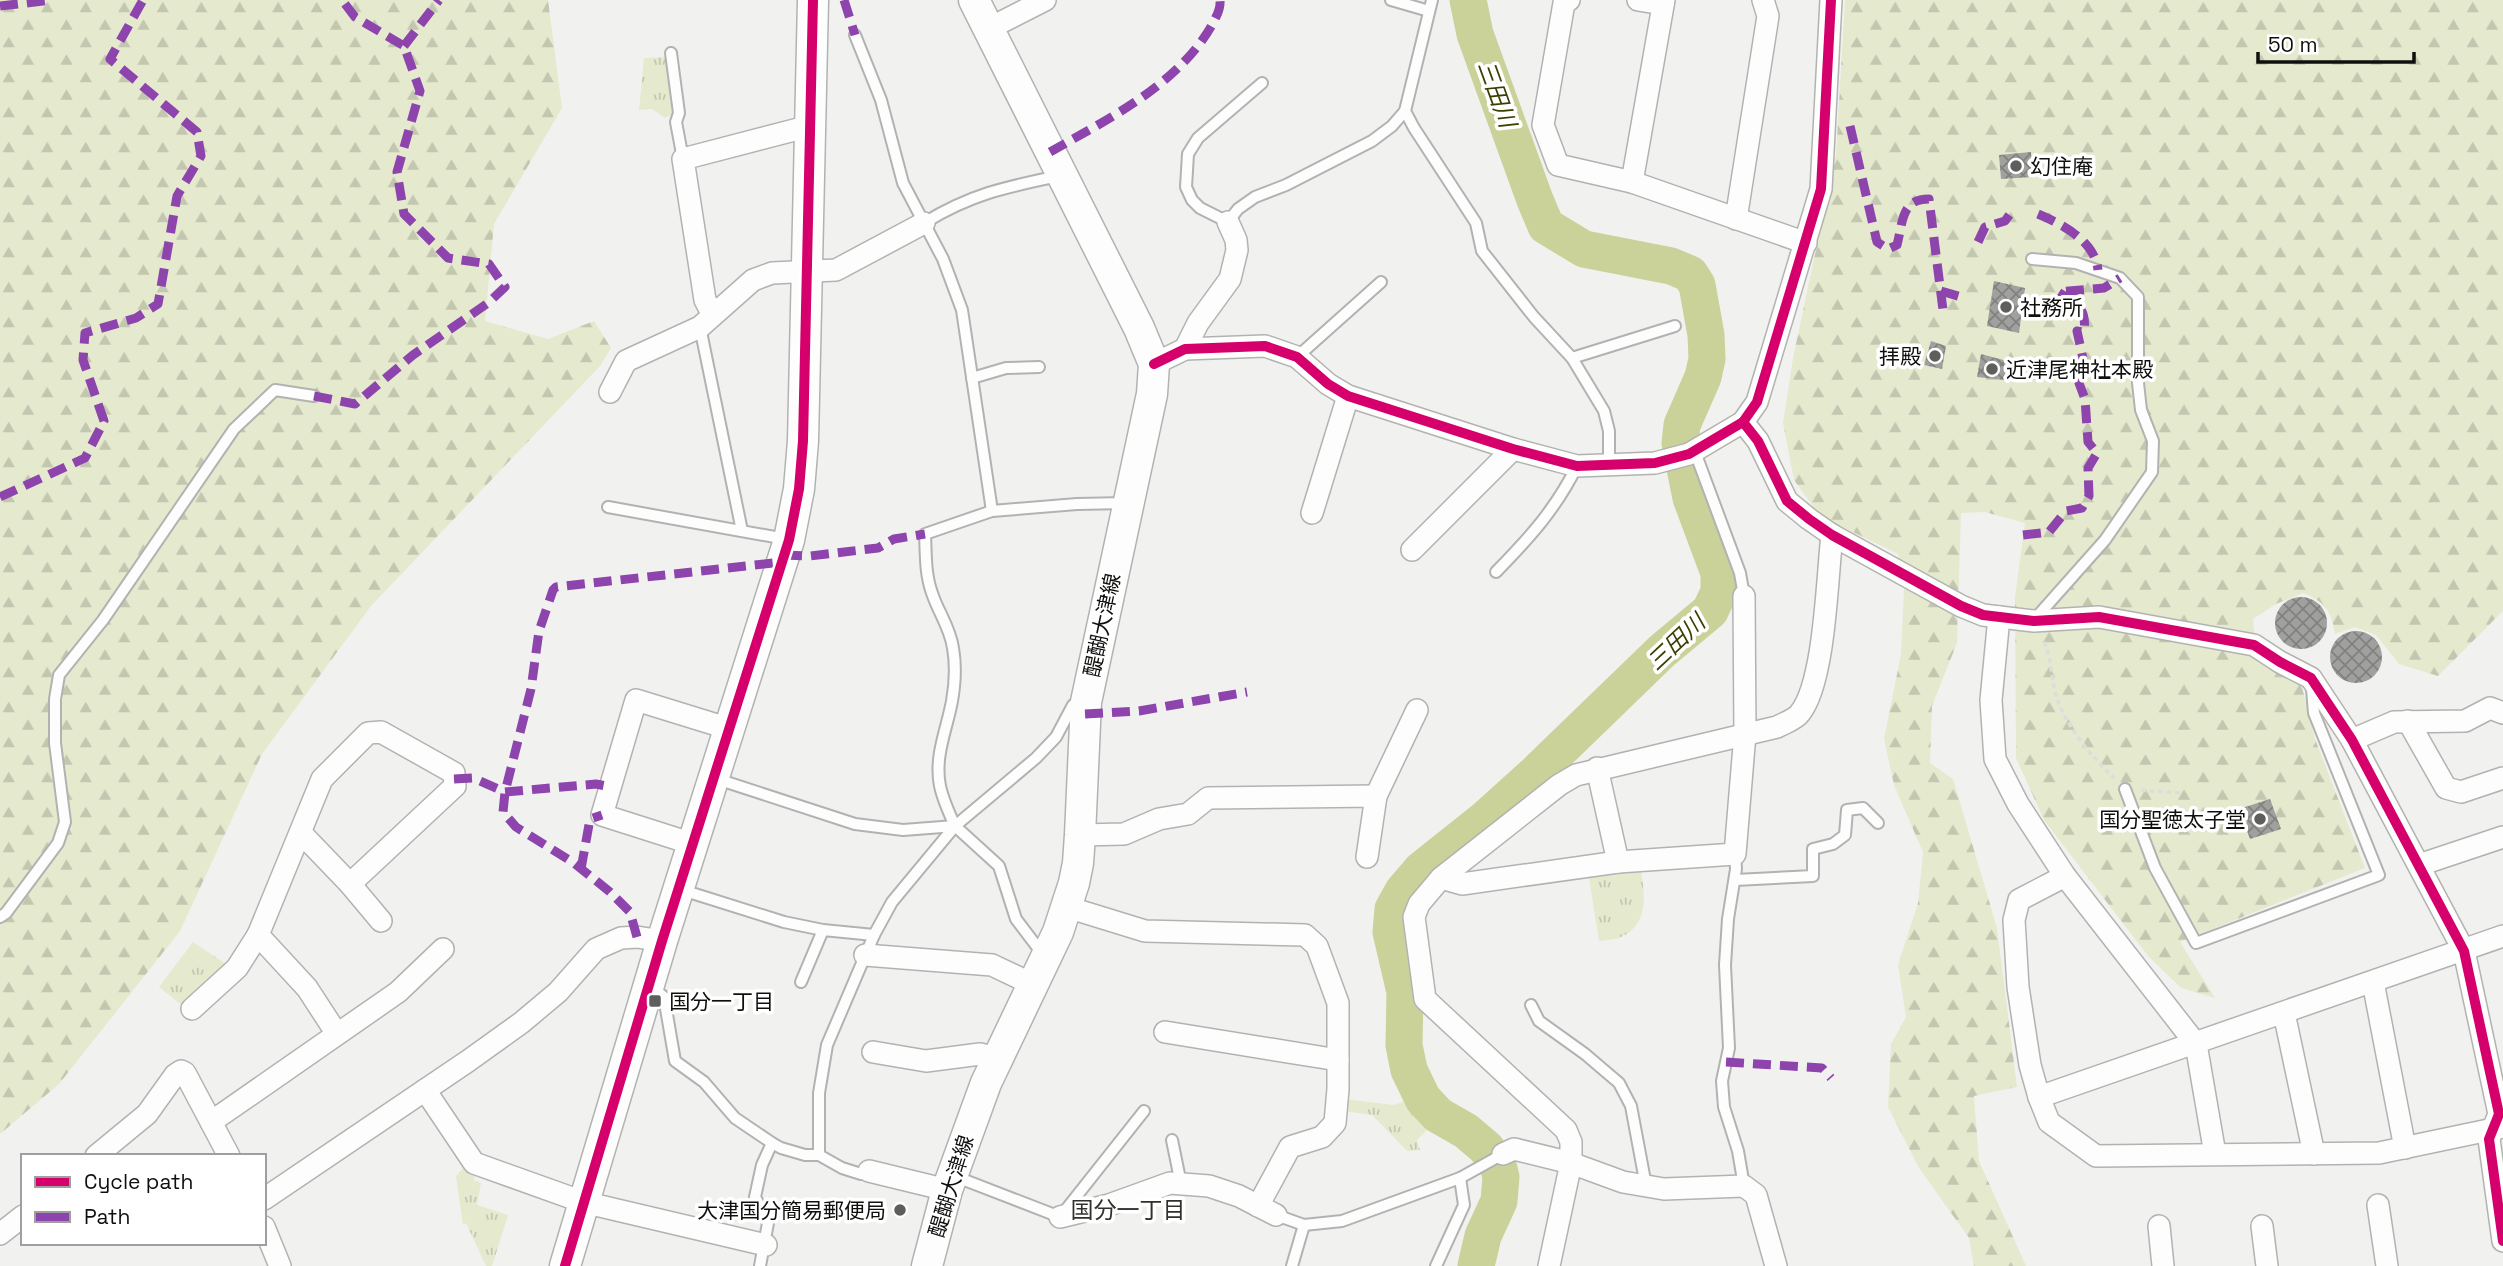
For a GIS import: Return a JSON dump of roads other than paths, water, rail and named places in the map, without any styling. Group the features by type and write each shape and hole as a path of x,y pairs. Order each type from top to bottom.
{"main road":[{"path":"565,1266 662,941 789,540 799,489 803,441 813,0"},
{"name":"醍醐大津線","path":"927,1266 950,1182 997,1058 1067,907 1078,863 1086,702 1152,394 1154,364 1139,328 974,0"}],"street":[{"path":"988,29 1045,0"},
{"path":"1569,0 1564,3 1543,125 1558,165 1632,182 1805,243"},
{"path":"1632,182 1664,2 1637,0"},
{"path":"1736,219 1768,16 1763,0"},
{"path":"1154,364 1185,349 1265,346 1297,356 1328,384 1348,396 1513,449 1577,466 1609,466 1685,455 1743,422 1757,402 1821,189 1830,0"},
{"path":"706,321 683,159 810,126"},
{"path":"1185,349 1198,323 1230,279 1237,240 1228,222"},
{"path":"610,392 626,360 706,321 752,280 772,273 836,270 924,223"},
{"path":"1312,513 1348,396"},
{"path":"1743,422 1758,440 1787,501 1832,535 1961,606 1983,615 2034,621 2099,617 2255,645 2311,678 2352,740 2463,951 2499,1114 2498,1128 2489,1139 2503,1241"},
{"path":"1412,550 1513,449"},
{"path":"1549,1266 1572,1163 1572,1142 1566,1130 1425,999 1413,917 1419,904 1441,878 1559,785 1576,775 1777,727 1798,716 1811,697 1817,673 1832,535"},
{"path":"1441,878 1461,884 1618,862 1735,854 1745,734 1744,596"},
{"path":"1998,617 1991,701 1995,759 2018,804 2066,876 2196,1044 2215,1154"},
{"path":"693,844 602,815 636,700 730,729"},
{"path":"2352,740 2393,722 2465,721 2490,708 2503,713"},
{"path":"1367,857 1376,796 1417,710"},
{"path":"2408,721 2446,788 2461,792 2503,778"},
{"path":"192,1009 237,968 258,935 322,779 368,733 381,732 453,773 455,786 350,884"},
{"path":"1597,768 1618,862"},
{"path":"1080,835 1124,834 1159,819 1188,814 1208,798 1376,796"},
{"path":"301,833 381,920"},
{"path":"2418,865 2503,838"},
{"path":"2066,876 2019,900 2014,920 2018,987 2031,1065 2049,1122 2096,1156 2379,1153 2498,1128"},
{"path":"1060,1217 1109,1205 1170,1183 1209,1186 1239,1196 1267,1211 1290,1147 1322,1137 1335,1123 1338,1060 1338,1003 1317,946 1305,935 1145,931 1067,907"},
{"path":"258,935 307,988 337,1034"},
{"path":"2039,1097 2503,936"},
{"path":"266,1198 521,1023 558,992 596,949 621,938 637,937 662,941"},
{"path":"211,1122 398,992 443,949"},
{"path":"865,955 992,965 1032,984"},
{"path":"2373,982 2405,1148"},
{"path":"2284,1013 2314,1154"},
{"path":"1165,1032 1338,1060"},
{"path":"2482,1038 2503,1032"},
{"path":"873,1052 926,1061 980,1054 997,1058"},
{"path":"98,1154 147,1114 175,1074 181,1071 186,1073 228,1154"},
{"path":"425,1090 474,1163 583,1202 763,1256"},
{"path":"1496,1158 1514,1149 1572,1163 1623,1182 1664,1189 1744,1186 1756,1195 1776,1266"},
{"path":"869,1171 950,1182"},
{"path":"2378,1205 2387,1266"},
{"path":"0,1234 21,1218"},
{"path":"2159,1226 2163,1266"},
{"path":"2262,1226 2267,1266"},
{"path":"266,1232 280,1266"}],"lane":[{"path":"1262,83 1198,138 1188,154 1186,187 1192,201 1199,208 1228,222 1238,209 1255,197 1286,185 1372,141 1392,126 1405,111 1430,6 1391,0"},
{"path":"855,35 881,100 903,183 943,259 962,310 992,511"},
{"path":"671,53 679,113 676,122 683,159"},
{"path":"1405,111 1476,223 1482,251 1534,317 1572,358 1604,411 1609,431 1609,466"},
{"path":"924,223 954,205 993,190 1061,175"},
{"path":"2032,259 2076,263 2098,270 2120,278 2138,297 2138,383 2141,410 2153,441 2152,472 2105,540 2034,621"},
{"path":"1297,356 1381,282"},
{"path":"706,321 742,531"},
{"path":"1572,358 1675,326"},
{"path":"972,378 1006,368 1039,367"},
{"path":"0,916 6,913 58,843 65,822 55,743 55,699 59,676 103,620 234,429 275,390 314,397"},
{"path":"1685,455 1740,572 1744,596"},
{"path":"1496,572 1541,525 1577,466"},
{"path":"1045,957 1016,919 999,866 955,826 940,785 939,761 955,681 954,648 949,627 932,594 926,569 925,534 992,511 1077,503 1129,503"},
{"path":"608,507 789,540"},
{"path":"2125,789 2155,868 2196,943 2379,875 2314,713 2311,678"},
{"path":"818,1155 819,1093 827,1045 874,935 892,902 955,826 1036,758 1056,737 1073,705 1086,702"},
{"path":"714,779 855,824 903,830 955,826"},
{"path":"1735,880 1813,876 1813,849 1833,844 1844,835 1847,810 1863,808 1878,823"},
{"path":"1735,854 1735,880 1728,919 1725,965 1729,1048 1722,1082 1724,1107 1738,1150 1744,1186"},
{"path":"679,890 784,922 823,930 874,935"},
{"path":"801,982 823,930"},
{"path":"650,985 664,997 675,1061 704,1082 735,1118 772,1143 793,1151 818,1155 861,1174 869,1171"},
{"path":"1531,1005 1539,1021 1586,1054 1619,1083 1631,1106 1646,1186"},
{"path":"950,1182 1060,1217 1144,1111"},
{"path":"1172,1140 1181,1184"},
{"path":"763,1256 768,1223 755,1197 762,1165 772,1143"},
{"path":"1267,1211 1304,1226 1342,1221 1460,1178 1496,1158"},
{"path":"1436,1266 1464,1205 1460,1178"},
{"path":"1292,1266 1304,1226"}],"waterway":[{"name":"三田川","path":"1468,0 1475,34 1546,226 1584,249 1671,266 1690,274 1697,285 1706,335 1707,359 1703,377 1682,425 1680,443 1691,498 1719,573 1719,592 1710,611 1662,651 1485,819 1421,870 1403,891 1393,909 1391,932 1405,992 1404,1045 1409,1070 1423,1099 1438,1115 1466,1131 1486,1148 1498,1165 1501,1177 1499,1201 1483,1236 1476,1266"}],"place":[{"name":"幻住庵","path":"2016,166"},
{"name":"社務所","path":"2006,307"},
{"name":"拝殿","path":"1935,356"},
{"name":"近津尾神社本殿","path":"1992,369"},
{"name":"国分聖徳太子堂","path":"2260,819"},
{"name":"国分一丁目","path":"655,1001"},
{"name":"大津国分簡易郵便局","path":"900,1210"}],"district":[{"name":"国分一丁目","path":"1128,1210"}]}
